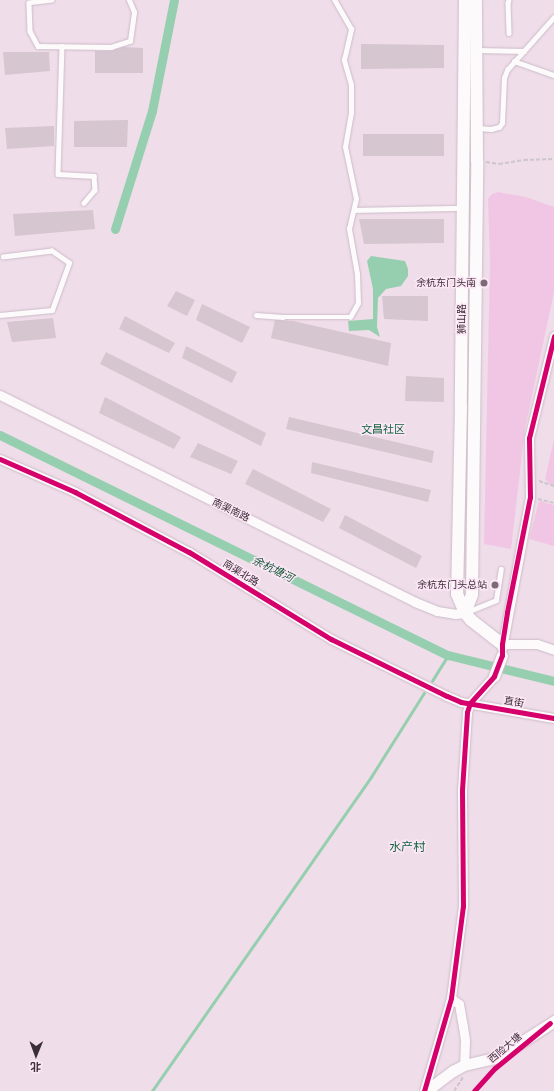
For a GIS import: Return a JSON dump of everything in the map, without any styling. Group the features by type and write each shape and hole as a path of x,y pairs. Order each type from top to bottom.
{"main road":[{"name":"狮山路","path":"464,0 463,208 457,594 465,613 502,650"},
{"name":"狮山路","path":"465,613 472,595 477,161 476,0"}],"street":[{"path":"425,1091 451,998 463,906 462,790 467,712 470,703 494,676 502,650 530,497 529,438 554,336"},
{"name":"南渠南路","path":"0,395 420,605 437,611 455,614 465,613"},
{"name":"南渠北路","path":"0,459 75,492 189,552 331,639 447,696 461,702 470,703"},
{"path":"502,650 537,644 554,650"},
{"name":"直街","path":"470,703 554,718"},
{"path":"451,998 459,1004 465,1040 464,1065"},
{"name":"西险大塘","path":"425,1091 464,1065 498,1057 554,1021"}],"lane":[{"path":"52,0 29,3 30,31 38,46 111,47 130,41 134,12 129,0"},
{"path":"256,315 283,317 350,317 358,303 357,274 349,229 356,199 345,147 351,112 351,85 344,60 351,29 334,0"},
{"path":"509,0 509,33"},
{"path":"477,128 491,129 499,127 502,123 504,78 514,61 554,17"},
{"path":"62,46 58,174 94,176 95,190 84,202"},
{"path":"476,50 524,51"},
{"path":"514,61 554,75"},
{"path":"354,210 463,208"},
{"path":"0,314 52,310 69,263 52,251 3,257"},
{"path":"465,613 496,600 501,569"}],"path":[{"path":"477,161 499,164 524,160 554,159"},
{"path":"530,478 554,486"},
{"path":"530,497 554,503"}],"shaded area":[{"path":"498,192 526,197 554,207 554,292 525,429 511,549 484,544 490,262 488,199 492,194"},
{"path":"371,256 405,261 408,269 408,276 401,286 386,289 378,298 377,327 380,337 369,330 349,331 348,321 373,319 373,289 367,261"},
{"path":"554,439 554,488 545,479"},
{"path":"539,501 554,505 554,546 529,539"}],"building":[{"path":"361,44 444,45 444,68 361,69"},
{"path":"123,47 143,48 143,73 95,73 95,51 111,51"},
{"path":"3,52 49,52 50,71 5,75"},
{"path":"128,120 127,147 74,147 74,121"},
{"path":"54,126 54,146 7,149 5,128"},
{"path":"363,134 444,134 444,156 363,156"},
{"path":"93,210 95,229 15,236 13,214"},
{"path":"359,219 444,219 444,243 364,244"},
{"path":"176,291 195,300 187,316 167,306"},
{"path":"382,296 428,296 428,321 384,319"},
{"path":"202,304 250,327 242,343 196,320"},
{"path":"125,316 175,343 169,353 119,329"},
{"path":"53,318 56,338 12,342 7,322"},
{"path":"275,320 293,321 391,343 388,366 271,338"},
{"path":"186,346 237,372 232,383 182,358"},
{"path":"106,352 266,433 261,446 100,364"},
{"path":"406,376 444,378 444,402 405,401"},
{"path":"105,397 181,437 174,449 99,413"},
{"path":"289,417 434,451 432,463 286,429"},
{"path":"198,443 238,461 231,474 190,457"},
{"path":"312,462 431,490 428,502 311,473"},
{"path":"253,469 331,509 323,522 245,484"},
{"path":"345,515 422,556 416,568 339,528"}],"waterway":[{"path":"115,229 152,111 174,0"},
{"name":"余杭塘河","path":"0,435 448,655 554,681"},
{"path":"432,681 448,655"},
{"path":"152,1091 371,777 424,693"}],"cycle path":[{"path":"424,1091 451,998 463,906 462,790 467,712 470,703 494,676 502,655 502,644 507,612 530,497 529,438 554,336"},
{"path":"0,459 75,492 189,552 331,639 447,696 461,702 554,718"},
{"path":"474,1091 495,1068 550,1023"}],"place":[{"name":"余杭东门头南","path":"484,283"},
{"name":"余杭东门头总站","path":"495,585"}],"district":[{"name":"文昌社区","path":"383,429"},
{"name":"水产村","path":"407,847"}]}
